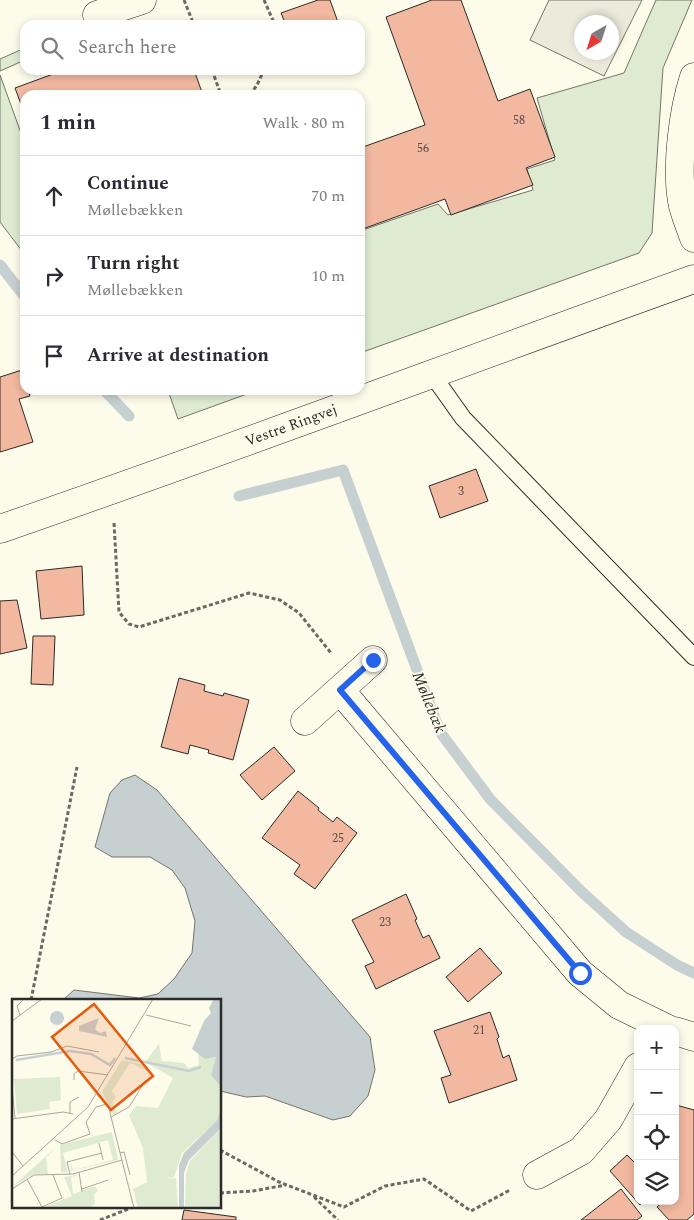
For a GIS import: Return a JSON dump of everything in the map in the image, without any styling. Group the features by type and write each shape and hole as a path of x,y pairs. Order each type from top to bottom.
{"street":[{"path":"97,15 142,0"},
{"path":"692,91 680,158 682,201 694,238"},
{"name":"Vestre Ringvej","path":"0,530 694,279"},
{"path":"305,721 373,660"},
{"path":"340,690 580,973 619,1005 658,1025"},
{"path":"679,1033 694,1037"},
{"path":"537,1175 581,1151 608,1120 636,1070"}],"lane":[{"path":"431,373 463,418 694,657"}],"path":[{"path":"184,0 192,20"},
{"path":"264,0 272,20"},
{"path":"214,75 219,90"},
{"path":"254,90 262,75"},
{"path":"112,490 119,612 129,624 139,627 249,593 280,600 299,613 342,666 340,690"},
{"path":"31,999 77,767"},
{"path":"221,1151 287,1185 344,1207 385,1186 424,1179 471,1211 537,1175"},
{"path":"221,1193 253,1191 287,1185"},
{"path":"312,1194 338,1220"},
{"path":"100,1220 131,1208"}],"green space":[{"path":"656,0 692,0 663,68 652,233 639,253 365,351 365,229 438,204 448,215 533,190 527,169 555,160 537,98 624,73"},
{"path":"20,50 20,62 0,71 0,59"},
{"path":"0,75 20,130 20,248 0,222"},
{"path":"169,395 244,395 178,419"}],"shaded area":[{"path":"549,0 642,0 619,46 619,15 574,15 574,60 612,60 604,76 530,40"},
{"path":"135,775 157,790 370,1037 375,1070 368,1096 350,1116 333,1120 265,1096 246,1097 221,1091 221,999 64,999 74,990 139,998 158,994 174,979 192,953 195,921 185,888 172,870 150,857 112,857 95,847 110,793 122,780"}],"building":[{"path":"318,0 330,0 337,20 284,20 281,13"},
{"path":"432,0 461,0 498,101 530,89 555,157 526,168 533,185 451,215 445,199 365,228 365,146 425,125 386,17"},
{"path":"50,75 196,75 201,90 20,90 20,102 15,88"},
{"path":"20,371 20,395 30,396 19,399 33,442 0,452 0,377"},
{"path":"476,469 488,501 440,518 429,486"},
{"path":"82,566 84,615 41,619 36,571"},
{"path":"17,600 27,648 0,654 0,601"},
{"path":"33,636 55,636 53,685 31,684"},
{"path":"179,678 205,685 204,691 223,696 224,693 249,700 233,760 208,753 209,750 190,745 188,754 161,747"},
{"path":"274,747 295,771 262,800 240,775"},
{"path":"298,791 333,822 337,817 357,833 315,889 294,874 300,865 262,838"},
{"path":"406,894 423,938 429,935 440,958 376,989 365,966 374,962 352,920"},
{"path":"480,948 502,973 468,1002 446,977"},
{"path":"490,1012 499,1037 497,1039 503,1058 509,1055 517,1080 449,1103 441,1078 451,1075 434,1031"},
{"path":"679,1106 694,1110 694,1214 687,1220 669,1220 657,1207 659,1205 679,1205"},
{"path":"627,1155 634,1162 634,1198 610,1171"},
{"path":"621,1189 642,1216 637,1220 581,1220"},
{"path":"184,1210 236,1217 236,1220 182,1220"}],"waterway":[{"name":"Møllebæk","path":"0,265 20,291"},
{"name":"Møllebæk","path":"109,395 129,416"},
{"name":"Møllebæk","path":"239,496 343,470 440,732 490,799 582,892 626,932 677,965 694,973"}],"route":[{"path":"373,660 340,690 580,973"}]}
